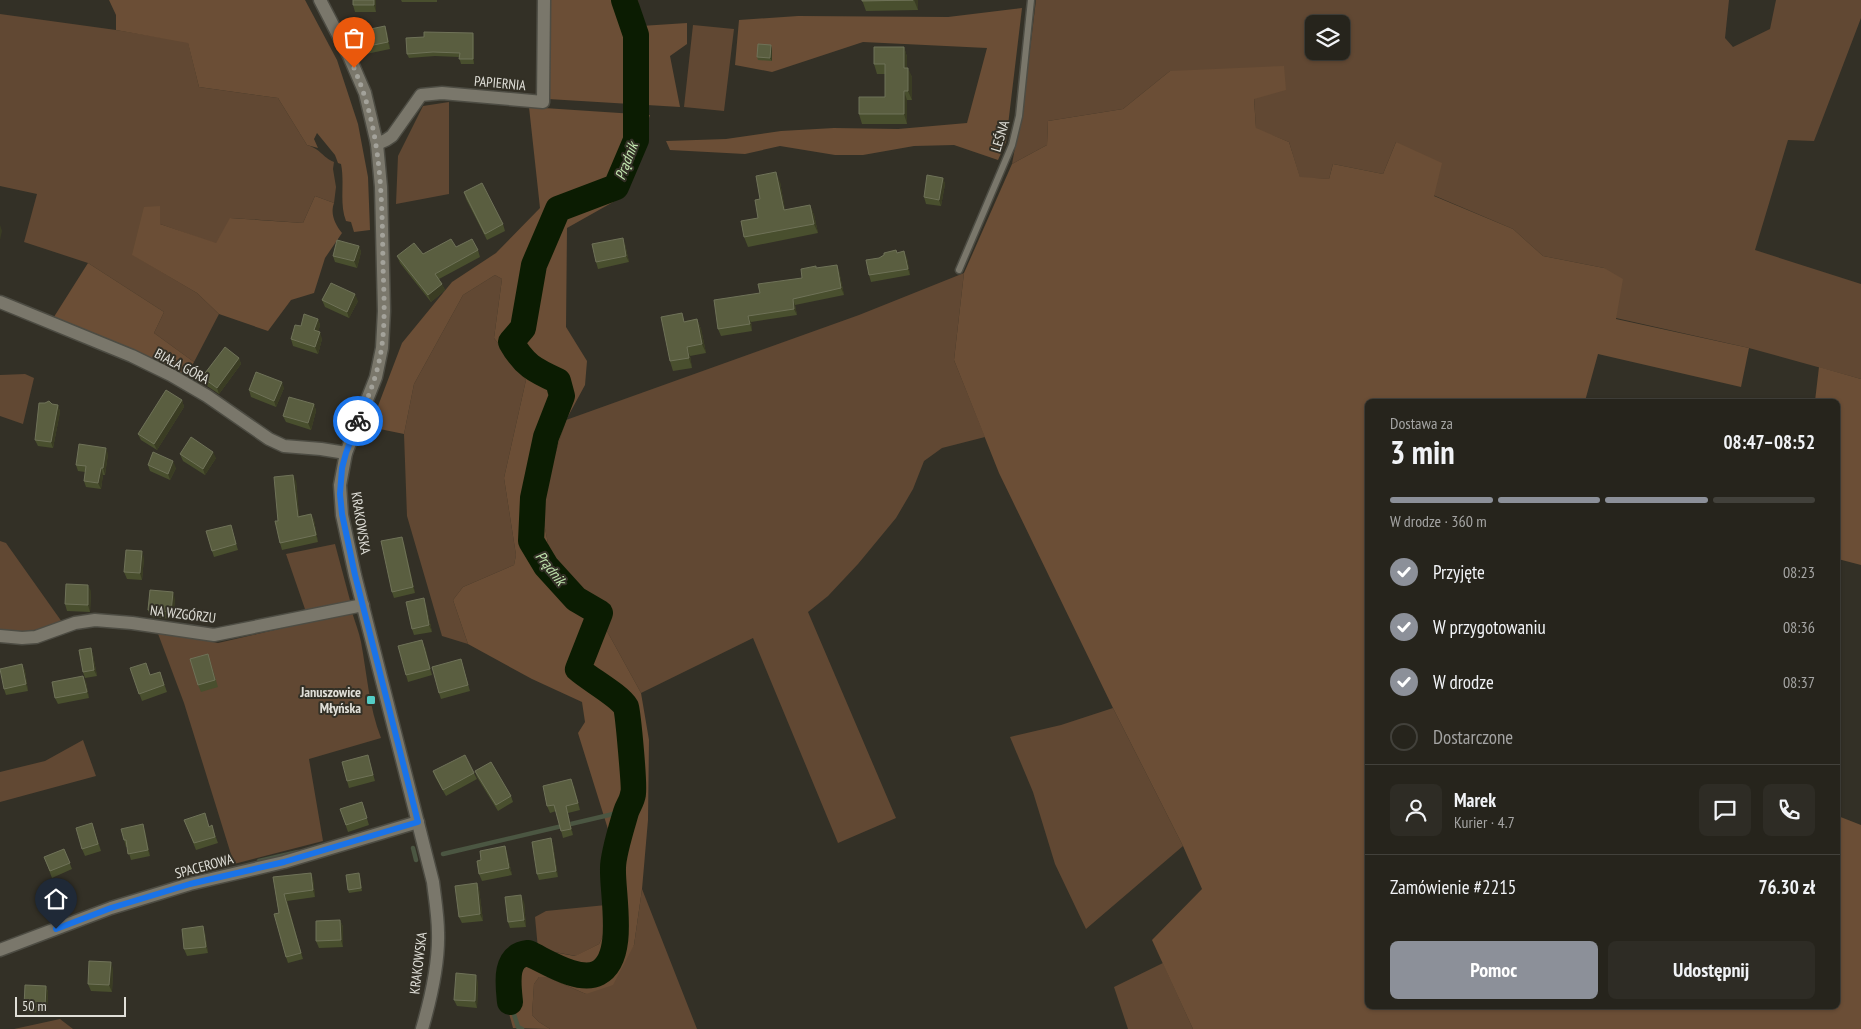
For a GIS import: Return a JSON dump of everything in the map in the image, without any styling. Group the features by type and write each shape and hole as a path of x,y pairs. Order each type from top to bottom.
{"street":[{"name":"KRAKOWSKA","path":"320,0 349,56 365,93 377,144 382,197 383,341 376,377 346,453 340,484 342,514 363,605 433,882 438,932 437,955 433,983 422,1029"},
{"name":"PAPIERNIA","path":"377,144 392,136 421,95 442,93 543,102 544,0"},
{"name":"BIAŁA GÓRA","path":"0,302 132,356 171,375 207,396 269,439 284,446 321,448 346,453"},
{"name":"NA WZGÓRZU","path":"0,636 36,637 74,623 95,620 132,623 214,635 363,605"},
{"name":"SPACEROWA","path":"0,950 111,908 190,884 284,862 418,822"}],"lane":[{"name":"LEŚNA","path":"959,270 1012,145 1020,108 1031,0"}],"shaded area":[{"path":"109,0 305,0 337,60 358,124 368,177 370,230 354,232 351,222 346,221 343,207 341,164 338,163 335,155 317,133 314,139 318,148 307,145 278,98 199,87 188,43 116,30 116,15"},
{"path":"549,0 638,0 641,26 687,23 687,44 670,56 680,107 548,99"},
{"path":"1036,0 1729,0 1725,38 1733,47 1770,29 1776,0 1861,0 1861,18 1814,141 1788,140 1755,250 1861,284 1861,379 1749,348 1616,318 1604,268 1543,256 1513,229 1433,195 1396,142 1383,174 1333,164 1329,179 1300,178 1289,142 1256,129 1254,98 1170,71 1123,109 1048,121 1047,145 1012,164 1024,99"},
{"path":"1022,8 1006,142 998,160 954,145 914,146 863,155 835,155 780,146 745,154 670,150 666,141 726,139 781,131 834,128 898,129 967,123 987,48 863,42 772,72 735,65 739,20 798,16 948,17"},
{"path":"0,14 188,42 199,87 278,98 307,145 334,162 333,169 336,187 334,203 315,196 303,223 231,218 216,244 160,224 133,255 197,293 219,314 194,362 154,333 164,312 88,263 24,242 37,194 0,186"},
{"path":"693,25 734,29 724,111 684,107"},
{"path":"1284,66 1286,90 1254,99 1256,128 1289,142 1300,177 1329,179 1333,164 1383,174 1396,142 1442,163 1434,196 1513,229 1543,256 1604,268 1623,279 1616,319 1749,348 1741,387 1598,354 1586,399 1365,399 1365,1009 1840,1009 1840,817 1861,825 1861,1029 1193,1029 1152,940 1202,889 1183,846 1113,708 999,473 954,360 964,273 1012,164 1047,145 1048,121 1123,109 1170,71"},
{"path":"449,102 449,194 396,204 398,156 423,106"},
{"path":"529,107 650,115 622,197 567,228 566,327 587,361 585,385 566,420 550,470 542,513 550,554 591,602 641,693 649,740 648,820 642,889 634,945 613,985 586,994 547,977 539,977 534,984 532,1015 550,1029 513,1028 504,995 506,960 514,945 575,956 599,944 603,936 612,842 578,733 585,722 582,702 532,679 468,644 453,600 463,587 514,565 516,555 504,478 526,380 494,338 502,279 495,275 463,295 414,384 404,434 370,427 402,343 452,282 496,253 540,208"},
{"path":"315,196 334,203 334,219 342,233 325,258 314,293 291,300 268,331 219,314 197,293 132,255 144,207 160,206 160,224 216,243 230,218 303,223"},
{"path":"88,263 164,312 154,333 194,362 184,379 52,320"},
{"path":"964,273 954,360 985,437 942,448 924,461 913,489 896,518 858,564 828,596 808,612 896,818 838,843 753,638 641,693 591,602 550,554 542,513 550,470 566,420 859,315"},
{"path":"495,275 502,279 494,338 526,380 504,478 516,555 514,565 463,587 453,600 468,644 442,636 407,516 404,434 414,384 463,295"},
{"path":"1819,367 1861,379 1861,565 1840,560 1840,399 1815,399"},
{"path":"25,374 34,378 23,424 0,416 0,375"},
{"path":"0,541 6,543 62,622 32,630 16,632 0,630"},
{"path":"335,544 351,604 306,612 286,554"},
{"path":"352,612 360,638 371,702 381,738 309,759 323,841 234,864 184,703 157,631 218,643"},
{"path":"1113,708 1183,846 1086,929 1055,864 1033,792 1010,737 1061,725"},
{"path":"83,740 96,776 0,802 0,772 45,761"},
{"path":"642,889 697,1029 550,1029 539,1022 532,1015 534,984 539,977 547,977 586,994 634,945"},
{"path":"606,905 603,936 599,944 576,956 538,949 535,917 546,911"},
{"path":"1163,963 1193,1029 1128,1029 1114,987"},
{"path":"60,1019 73,1029 14,1029"}],"building":[{"path":"353,0 374,0 374,5 353,5"},
{"path":"862,0 913,0 862,1"},
{"path":"385,26 388,42 364,47 361,31"},
{"path":"424,32 473,33 473,59 459,59 460,53 433,52 407,54 406,38 424,37"},
{"path":"758,44 771,45 770,58 757,57"},
{"path":"874,47 904,47 904,68 908,68 908,91 904,91 904,114 859,114 859,97 885,97 885,64 874,64"},
{"path":"776,172 784,210 810,205 814,224 744,237 741,221 758,218 755,200 760,199 756,176"},
{"path":"927,175 943,178 939,200 924,197"},
{"path":"482,183 503,224 485,234 464,192"},
{"path":"623,238 626,256 596,262 592,244"},
{"path":"451,239 456,247 472,239 478,250 435,274 442,284 428,295 397,256 414,243 423,254"},
{"path":"337,240 359,246 354,261 333,256"},
{"path":"896,250 897,253 904,251 908,269 869,275 866,260 879,258 884,253"},
{"path":"837,265 841,288 793,299 794,309 748,316 750,324 718,329 714,300 760,293 758,284 802,278 801,269"},
{"path":"331,283 355,294 347,312 322,300"},
{"path":"682,313 684,322 697,319 702,344 687,347 689,358 670,361 661,317"},
{"path":"304,314 318,319 314,330 320,332 315,347 291,339 295,325 301,326"},
{"path":"225,347 239,358 217,388 202,377"},
{"path":"256,372 282,382 274,401 249,390"},
{"path":"166,390 182,400 154,444 138,434"},
{"path":"289,397 314,404 308,423 283,416"},
{"path":"49,401 52,404 58,405 51,442 35,440 39,403"},
{"path":"191,437 213,452 203,469 180,454"},
{"path":"79,444 106,448 103,468 101,468 98,483 84,481 86,466 76,465"},
{"path":"153,452 173,461 168,474 148,465"},
{"path":"293,475 298,517 311,514 316,535 280,543 275,521 278,521 274,477"},
{"path":"231,525 236,544 212,551 206,531"},
{"path":"402,537 413,587 392,592 381,541"},
{"path":"126,550 142,551 140,573 124,572"},
{"path":"66,584 88,585 88,605 65,604"},
{"path":"150,590 173,592 171,612 148,610"},
{"path":"424,598 429,625 412,629 406,602"},
{"path":"422,640 430,669 406,675 398,646"},
{"path":"91,648 94,670 83,672 79,650"},
{"path":"208,654 215,680 198,685 190,659"},
{"path":"461,659 468,685 439,693 432,667"},
{"path":"146,663 150,675 160,672 164,685 139,694 130,668"},
{"path":"22,664 26,684 4,689 0,669"},
{"path":"83,676 87,692 55,698 52,682"},
{"path":"368,755 373,775 347,781 342,762"},
{"path":"465,755 474,773 443,790 433,771"},
{"path":"491,762 511,796 496,805 475,771"},
{"path":"571,779 578,803 566,806 571,829 561,831 554,805 547,806 543,786"},
{"path":"362,802 367,818 346,825 340,809"},
{"path":"205,813 209,827 212,825 215,837 194,843 184,820"},
{"path":"92,823 98,844 82,849 76,828"},
{"path":"143,824 148,850 128,854 126,840 124,840 121,829"},
{"path":"551,838 556,871 537,874 532,842"},
{"path":"505,846 509,868 479,874 477,861 481,860 480,851"},
{"path":"64,849 70,863 50,871 44,857"},
{"path":"311,873 313,890 284,894 301,953 286,957 274,914 279,913 273,877"},
{"path":"359,873 361,888 348,890 346,875"},
{"path":"477,883 480,914 459,917 455,886"},
{"path":"521,895 524,920 508,922 505,897"},
{"path":"340,920 341,940 316,941 316,921"},
{"path":"203,926 206,947 184,949 182,929"},
{"path":"89,961 111,962 109,985 88,984"},
{"path":"456,973 476,975 475,1001 454,1000"},
{"path":"25,985 46,986 45,1007 24,1006"}],"waterway":[{"name":"Prądnik","path":"510,1002 509,971 515,959 520,955 528,953 563,970 582,975 598,973 607,965 612,954 616,925 613,862 622,825 633,794 626,707 618,698 578,669 600,613 576,599 546,566 531,541 533,498 546,437 562,396 558,381 525,362 511,342 523,328 534,265 558,209 616,187 636,140 636,35 624,0"},
{"path":"443,854 626,811"},
{"path":"413,848 416,860"},
{"path":"259,861 298,852"},
{"name":"Prądnik","path":"510,1002 518,1027 522,1029"}],"way so far":[{"path":"354,68 365,93 380,165 384,311 383,341 376,377 358,421"}],"place":[{"name":"Januszowice Młyńska","path":"371,700"}],"route":[{"path":"56,929 111,908 190,884 284,862 418,822 355,575 342,514 340,484 342,468 358,421"}]}
